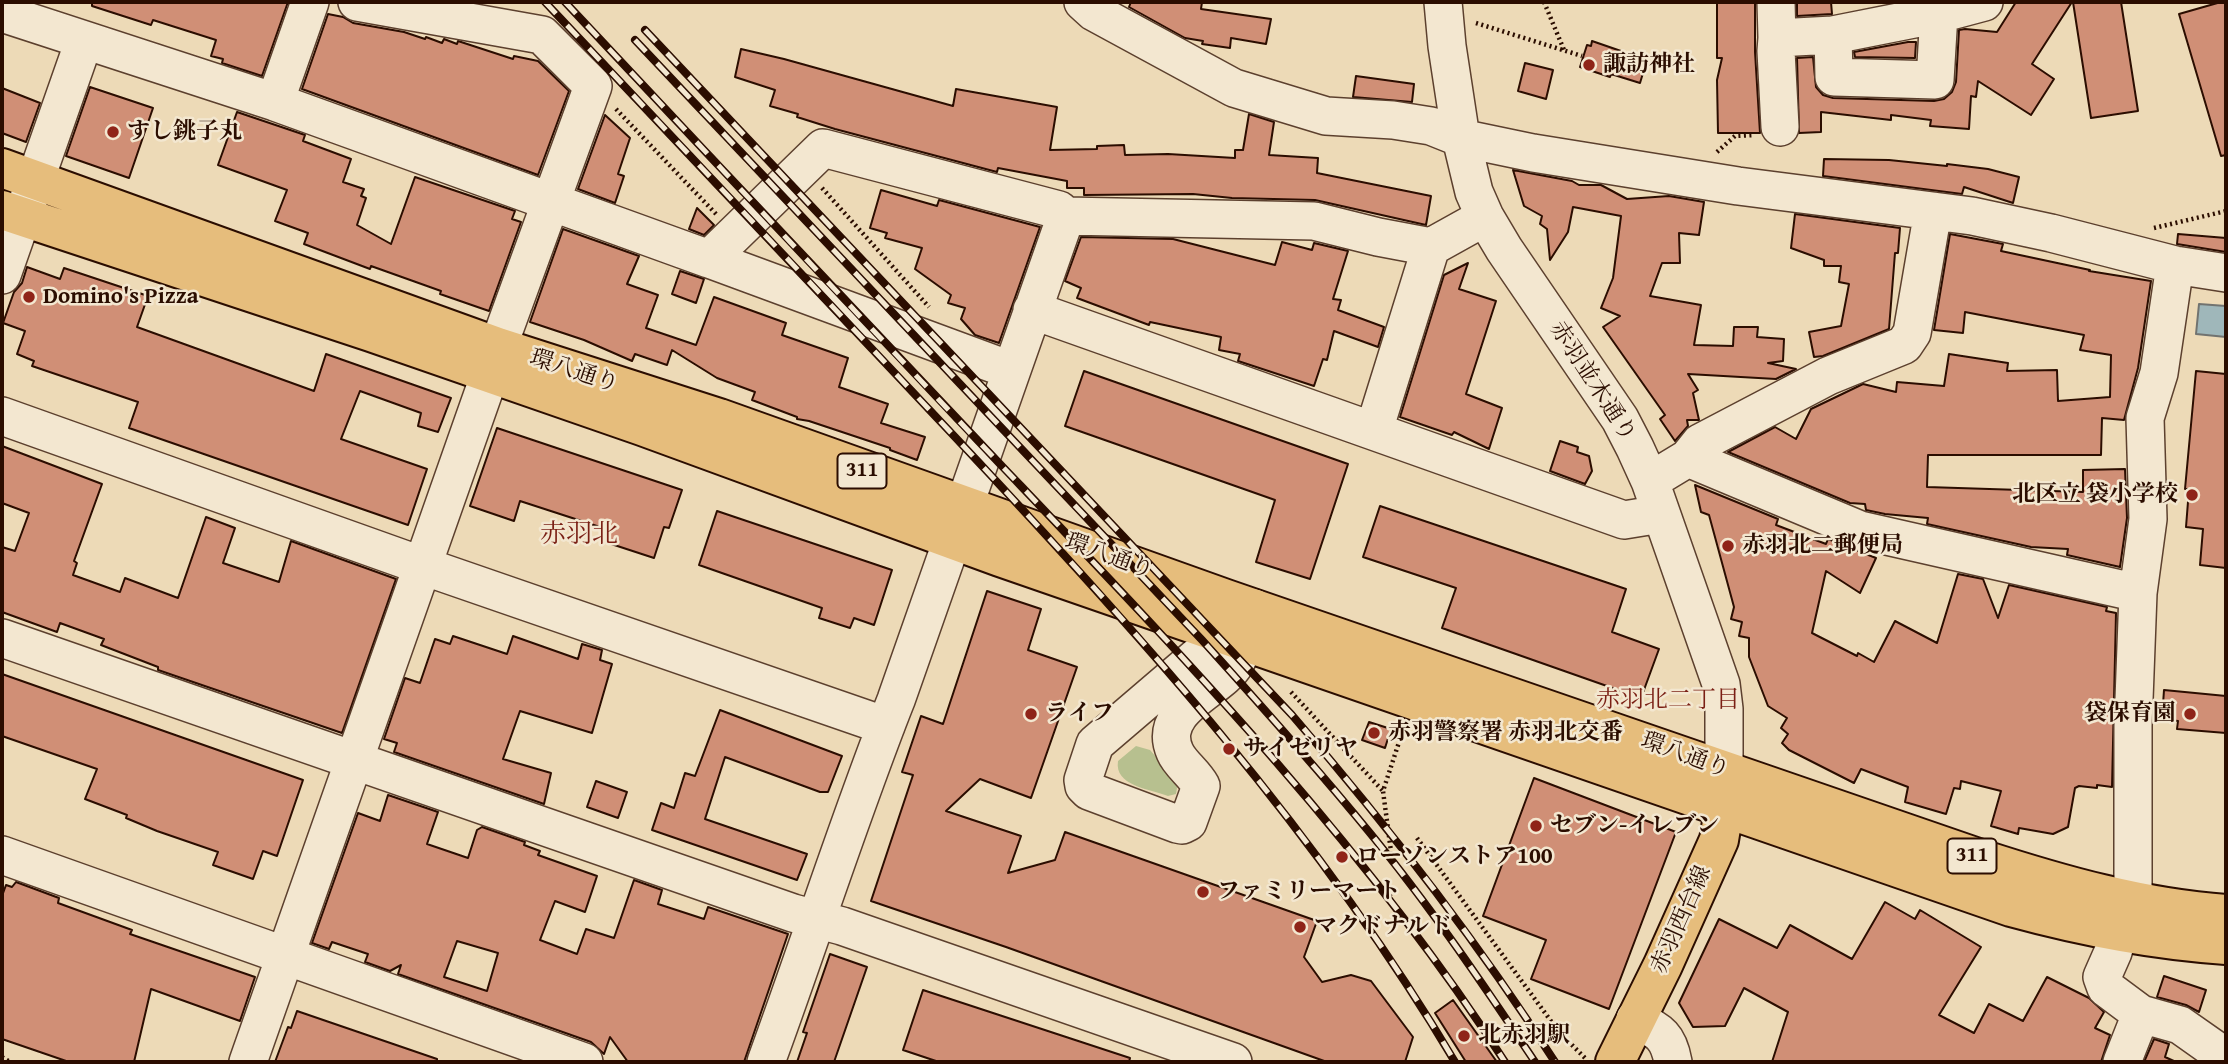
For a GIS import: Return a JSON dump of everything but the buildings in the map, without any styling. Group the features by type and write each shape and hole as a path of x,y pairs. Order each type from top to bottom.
{"main road":[{"name":"環八通り","path":"18,174 494,360 642,426 958,523 1724,810 2011,907 2125,917 2226,914"},
{"name":"環八通り","path":"11,214 494,360"},
{"name":"環八通り","path":"1241,627 1390,654 2036,877 2125,917 2157,939 2226,945"},
{"name":"赤羽西台線","path":"1615,1062 1663,965 1719,840 1724,810 1724,771"}],"street":[{"path":"275,103 310,2"},
{"path":"248,1062 593,86 542,35 356,2"},
{"path":"1083,2 1094,12 1234,88 1326,116 1431,125 1461,138 1533,153 1688,178 1933,211 2051,233 2175,265 2226,273"},
{"name":"赤羽並木通り","path":"1443,2 1461,138 1474,192 1504,249 1620,419 1655,498 1721,684 1724,709 1724,771"},
{"path":"1776,2 1780,127"},
{"path":"1777,38 1833,35 1939,14 1984,2"},
{"path":"1833,35 1834,77 1935,80 1939,14"},
{"path":"10,22 84,41 275,103 1010,370"},
{"path":"2,275 18,174 84,41"},
{"path":"709,259 822,148 1059,210 1066,216 1314,221 1431,247 1485,217"},
{"path":"1032,310 1624,520 1655,498 1699,443 1828,376 1904,345 1912,333 1933,211"},
{"path":"766,1062 1066,216"},
{"path":"1374,430 1431,247"},
{"path":"2175,265 2159,373 2146,418 2148,519 2138,593 2133,726 2134,879 2125,917 2102,977 2103,983 2112,993 2141,1014 2180,1025 2224,1056 2222,1062"},
{"path":"2,416 423,566 886,726"},
{"path":"1688,458 1860,530 2138,593"},
{"path":"1114,727 1134,722 1163,727 1200,786 1186,824 1177,824 1095,795 1084,786 1084,773 1095,744 1114,727 1241,627"},
{"path":"1174,743 1177,718 1234,666 1241,627"},
{"path":"2,638 793,914 818,920 1233,1062"},
{"path":"1174,743 1133,739 1126,741 1111,757 1109,769 1121,785 1193,811"},
{"path":"2,855 584,1062"},
{"path":"2122,1062 2141,1014"},
{"path":"1635,1019 1660,1032 1671,1049 1673,1062"}],"path":[{"path":"1544,2 1564,51"},
{"path":"1476,23 1581,56"},
{"path":"593,86 734,233"},
{"path":"803,167 930,307"},
{"path":"2151,228 2226,211"},
{"path":"1290,691 1383,792"},
{"path":"1392,859 1383,792 1408,717"},
{"path":"1417,838 1559,1032 1589,1062"},
{"path":"1371,875 1392,898"},
{"path":"2,1057 9,1062"}],"green space":[{"path":"1136,746 1150,750 1178,782 1176,794 1168,796 1143,788 1122,776 1118,761"}],"water":[{"path":"2199,304 2226,306 2226,337 2196,334"}],"railway":[{"path":"545,2 1023,510 1158,660 1285,814 1345,894 1402,977 1455,1062"},
{"path":"565,2 1135,606 1267,751 1392,902 1505,1062"},
{"path":"645,30 1292,715 1362,798 1429,884 1494,971 1555,1062"},
{"path":"635,40 1202,640 1287,735 1414,889 1535,1062"}],"place":[{"name":"諏訪神社","path":"1589,65"},
{"name":"すし銚子丸","path":"113,132"},
{"name":"Domino's Pizza","path":"29,297"},
{"name":"北区立 袋小学校","path":"2192,495"},
{"name":"赤羽北二郵便局","path":"1728,546"},
{"name":"ライフ","path":"1031,714"},
{"name":"袋保育園","path":"2190,714"},
{"name":"赤羽警察署 赤羽北交番","path":"1374,733"},
{"name":"サイゼリヤ","path":"1229,749"},
{"name":"セブン-イレブン","path":"1536,826"},
{"name":"ローソンストア100","path":"1342,857"},
{"name":"ファミリーマート","path":"1203,892"},
{"name":"マクドナルド","path":"1300,927"},
{"name":"北赤羽駅","path":"1464,1036"}],"district":[{"name":"赤羽北","path":"579,535"},
{"name":"赤羽北二丁目","path":"1668,701"}]}
